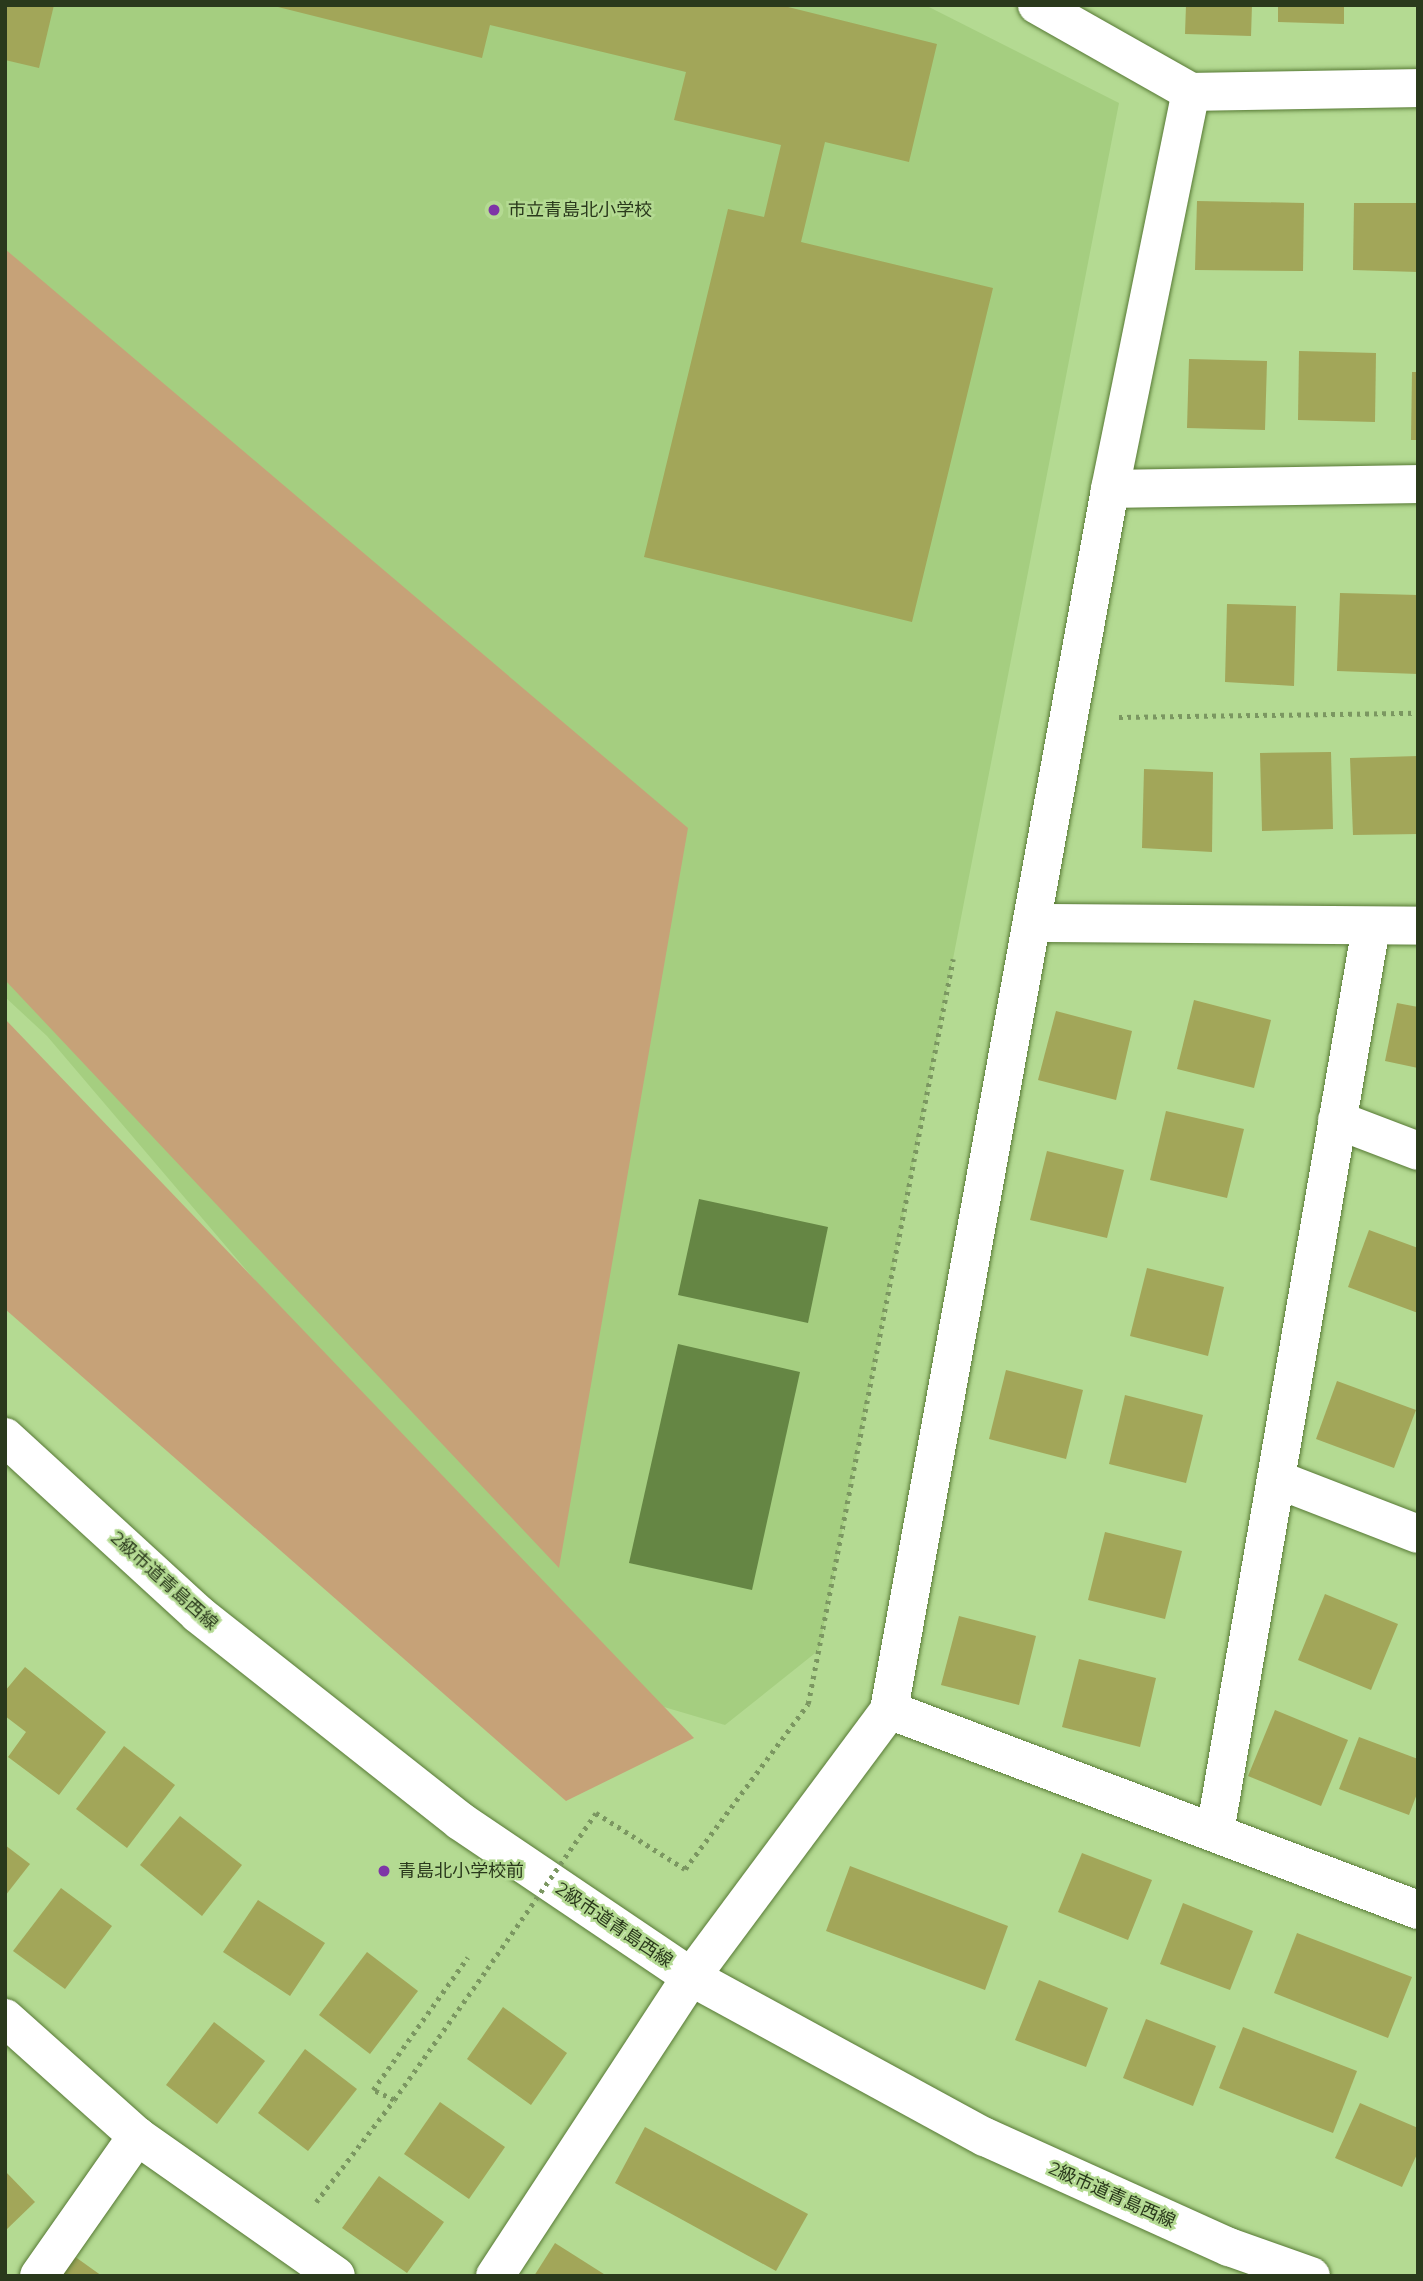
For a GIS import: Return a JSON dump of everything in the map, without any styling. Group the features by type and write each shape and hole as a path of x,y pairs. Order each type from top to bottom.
{"street":[{"path":"1037,5 1191,92 1418,88"},
{"path":"495,2276 691,1977 889,1710 1110,489 1191,92"},
{"path":"1110,489 1418,484"},
{"path":"1032,923 1418,926"},
{"path":"1215,1832 1371,927"},
{"path":"1337,1120 1418,1151"},
{"name":"2級市道青島西線","path":"5,1437 198,1614 460,1821 691,1977 985,2137 1228,2247 1311,2276"},
{"path":"1276,1479 1418,1534"},
{"path":"889,1710 1418,1910"},
{"path":"5,2018 137,2136 336,2276"},
{"path":"39,2276 137,2136"}],"path":[{"path":"1069,717 1418,713"},
{"path":"286,2241 394,2100 596,1813 685,1869 808,1704 953,959"},
{"path":"394,2100 373,2091 468,1957"}],"shaded area":[{"path":"5,5 925,5 1119,103 819,1650 725,1725 603,1689 47,1036 5,997"},
{"path":"5,249 688,828 559,1568 5,980"},
{"path":"5,1019 694,1738 566,1801 5,1309"},
{"path":"699,1199 828,1227 808,1323 678,1295"},
{"path":"678,1344 800,1372 752,1590 629,1563"}],"building":[{"path":"5,5 54,5 39,68 5,60"},
{"path":"270,5 780,5 937,44 909,162 825,142 801,242 993,288 912,622 644,557 728,209 764,217 781,145 674,120 686,72 490,25 482,58"},
{"path":"1186,5 1252,5 1251,36 1185,34"},
{"path":"1278,5 1344,5 1344,24 1278,22"},
{"path":"1197,201 1304,203 1303,271 1195,270"},
{"path":"1354,203 1418,203 1418,272 1353,270"},
{"path":"1299,351 1376,353 1375,422 1298,420"},
{"path":"1189,359 1267,361 1265,430 1187,428"},
{"path":"1412,372 1418,372 1418,440 1411,440"},
{"path":"1340,593 1418,595 1418,674 1337,671"},
{"path":"1227,604 1296,606 1294,686 1225,682"},
{"path":"1331,752 1333,829 1262,831 1260,753"},
{"path":"1418,756 1418,834 1353,835 1350,758"},
{"path":"1144,769 1213,772 1212,852 1142,848"},
{"path":"1194,1000 1271,1020 1254,1088 1177,1069"},
{"path":"1397,1003 1418,1007 1418,1068 1385,1061"},
{"path":"1056,1011 1132,1031 1116,1100 1038,1080"},
{"path":"1166,1111 1244,1129 1227,1198 1150,1180"},
{"path":"1047,1151 1124,1170 1107,1238 1030,1220"},
{"path":"1369,1230 1418,1248 1418,1313 1348,1287"},
{"path":"1147,1268 1224,1287 1208,1356 1130,1336"},
{"path":"1006,1370 1083,1390 1066,1459 989,1439"},
{"path":"1337,1381 1416,1410 1394,1468 1316,1439"},
{"path":"1125,1395 1203,1415 1186,1483 1109,1464"},
{"path":"1105,1532 1182,1551 1165,1619 1088,1600"},
{"path":"1325,1594 1398,1624 1371,1690 1298,1660"},
{"path":"959,1616 1036,1636 1019,1705 941,1685"},
{"path":"1079,1659 1156,1678 1140,1747 1062,1727"},
{"path":"25,1667 106,1732 59,1795 8,1757 26,1732 5,1716 5,1691"},
{"path":"1275,1710 1348,1740 1321,1806 1248,1776"},
{"path":"1359,1737 1418,1759 1418,1791 1409,1815 1339,1789"},
{"path":"124,1746 175,1785 127,1848 76,1809"},
{"path":"180,1816 242,1865 202,1916 140,1865"},
{"path":"5,1845 30,1864 5,1896"},
{"path":"1082,1853 1152,1880 1128,1940 1058,1912"},
{"path":"850,1866 1008,1926 985,1990 826,1931"},
{"path":"61,1888 112,1926 65,1989 13,1951"},
{"path":"258,1900 325,1943 290,1996 223,1952"},
{"path":"1183,1903 1253,1931 1230,1990 1160,1964"},
{"path":"1297,1933 1412,1977 1388,2038 1274,1993"},
{"path":"367,1952 418,1991 370,2054 319,2015"},
{"path":"1039,1980 1108,2008 1086,2067 1015,2040"},
{"path":"503,2007 567,2053 531,2105 467,2059"},
{"path":"1146,2019 1216,2046 1193,2106 1123,2078"},
{"path":"214,2022 265,2061 217,2124 166,2085"},
{"path":"1243,2027 1357,2071 1333,2133 1219,2088"},
{"path":"305,2049 357,2089 308,2151 258,2113"},
{"path":"440,2102 505,2147 469,2199 404,2154"},
{"path":"1360,2103 1418,2128 1418,2152 1402,2187 1335,2158"},
{"path":"645,2127 808,2214 776,2271 615,2183"},
{"path":"5,2171 35,2202 5,2231"},
{"path":"379,2176 444,2222 407,2273 342,2228"},
{"path":"555,2243 607,2276 534,2276"},
{"path":"74,2256 102,2276 61,2276"}],"place":[{"name":"市立青島北小学校","path":"494,210"},
{"name":"青島北小学校前","path":"384,1871"}]}
